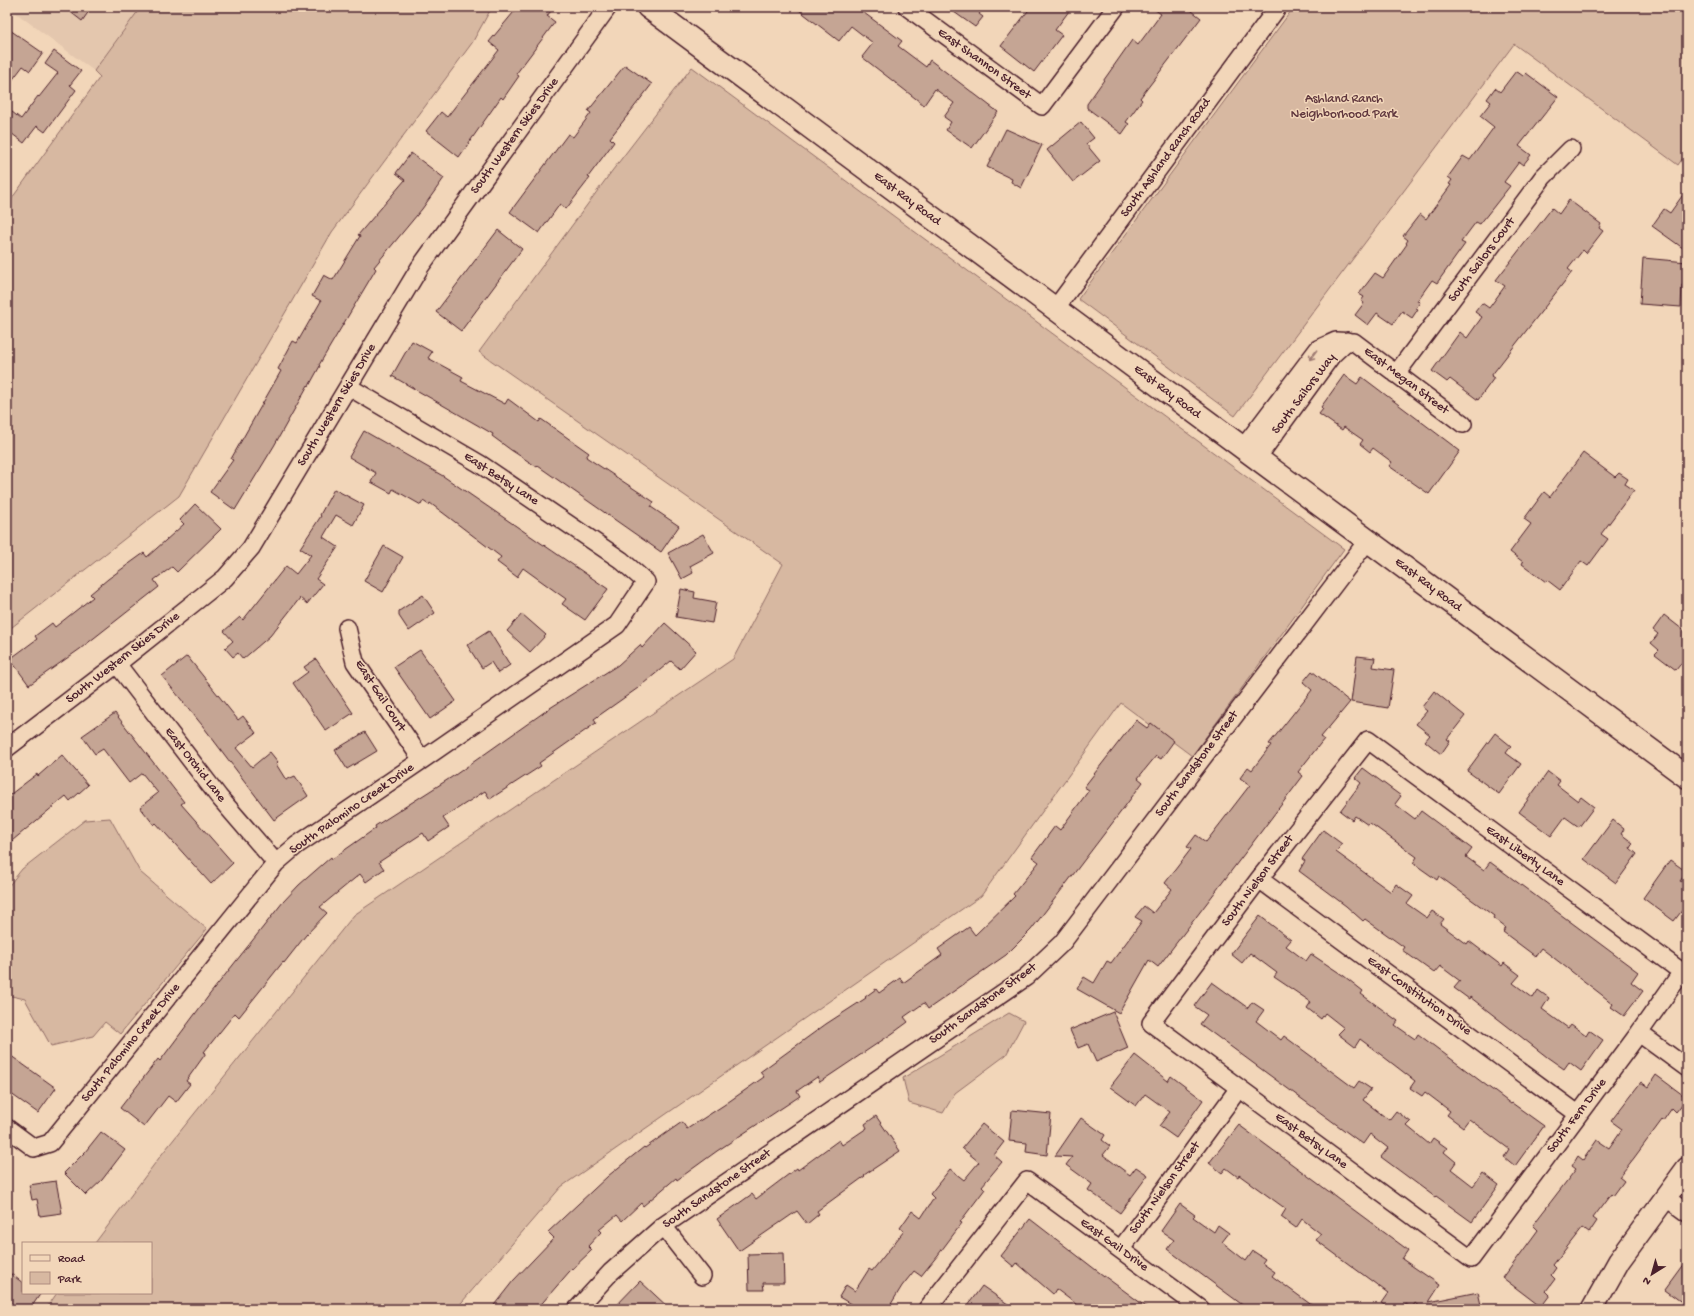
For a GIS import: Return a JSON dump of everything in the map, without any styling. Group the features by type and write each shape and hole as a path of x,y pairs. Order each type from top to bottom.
{"main road":[{"name":"East Ray Road","path":"648,7 1687,777"}],"street":[{"name":"South Western Skies Drive","path":"7,748 117,664 225,578 251,548 420,267 608,7"},
{"name":"East Shannon Street","path":"908,7 1042,106 1116,7"},
{"name":"South Ashland Ranch Road","path":"1055,309 1278,7"},
{"name":"South Sailors Court","path":"1396,374 1543,177 1571,149"},
{"name":"East Megan Street","path":"1347,341 1354,342 1463,424"},
{"name":"South Sailors Way","path":"1250,453 1298,388 1347,341"},
{"name":"East Betsy Lane","path":"349,387 480,464 621,560 646,582"},
{"name":"South Sandstone Street","path":"577,1309 611,1272 663,1226 1026,977 1062,943 1368,540"},
{"name":"South Palomino Creek Drive","path":"7,1128 34,1148 50,1143 276,863 297,844 422,760 617,625 646,582"},
{"name":"East Gail Court","path":"347,628 355,662 422,760"},
{"name":"East Orchid Lane","path":"117,664 219,797 276,863"},
{"name":"South Nielson Street","path":"1151,1023 1259,879 1368,740"},
{"name":"East Liberty Lane","path":"1368,740 1682,972"},
{"name":"East Constitution Drive","path":"1259,879 1578,1114"},
{"name":"South Fern Drive","path":"1471,1259 1639,1033 1682,972"},
{"name":"East Betsy Lane","path":"1151,1023 1471,1259"},
{"path":"1639,1033 1687,1068"},
{"name":"South Nielson Street","path":"1121,1249 1239,1088"},
{"path":"1592,1309 1611,1274 1687,1168"},
{"name":"East Gail Drive","path":"927,1309 1027,1181 1202,1309"},
{"path":"1665,1197 1687,1213"},
{"path":"663,1226 702,1276"}],"shaded area":[{"path":"8,7 141,7 94,71"}],"green space":[{"path":"141,7 492,7 472,43 332,232 179,496 7,631 7,205 100,77 94,71"},
{"name":"Ashland Ranch Neighborhood Park","path":"1294,7 1687,7 1687,152 1678,165 1514,44 1235,416 1078,299"},
{"path":"692,67 1344,549 1192,756 1121,703 981,896 561,1187 456,1309 46,1309 56,1294 152,1294 152,1242 96,1242 162,1154 354,915 733,659 783,564 479,352 612,171"},
{"path":"110,818 140,872 207,929 120,1034 105,1022 93,1036 51,1046 25,999 7,995 7,888 22,869 85,820"},
{"path":"1009,1013 1024,1021 1006,1055 955,1093 943,1113 909,1103 903,1078"}],"building":[{"path":"64,7 92,7 82,21"},
{"path":"518,7 554,7 547,16 555,22 516,74 519,76 503,99 501,97 459,157 426,131 441,112 447,117 499,50 489,42"},
{"path":"795,7 856,7 902,41 898,46 926,67 930,60 998,112 972,148 946,130 951,122 944,117 954,103 935,89 924,105 862,57 873,43 851,26 839,41"},
{"path":"947,7 985,7 979,14 983,17 975,27"},
{"path":"1031,7 1072,7 1055,30 1062,35 1034,72 1001,46"},
{"path":"1151,7 1187,7 1201,18 1140,98 1142,100 1126,122 1129,124 1122,134 1087,108 1087,104 1132,40 1138,45 1161,14"},
{"path":"7,28 43,53 30,71 23,66 7,87"},
{"path":"54,51 81,71 70,85 76,90 45,132 37,126 24,143 7,130 7,108 21,119 58,73 45,64"},
{"path":"625,65 652,84 610,138 614,142 588,177 590,178 566,209 560,204 539,233 510,212 568,134 573,137 591,113 588,111"},
{"path":"1516,71 1523,76 1526,73 1558,97 1519,146 1531,155 1523,165 1519,162 1504,182 1510,186 1480,224 1476,222 1461,242 1465,244 1437,283 1432,280 1417,301 1420,302 1416,308 1418,309 1412,318 1402,311 1393,324 1377,313 1368,325 1355,315 1364,303 1361,301 1364,297 1359,294 1375,273 1383,278 1407,244 1406,243 1408,240 1403,236 1420,214 1426,219 1451,185 1449,184 1452,180 1448,177 1463,156 1470,160 1494,127 1480,116 1491,102 1487,99 1495,88 1500,92"},
{"path":"1081,122 1094,138 1086,144 1100,161 1073,182 1047,150"},
{"path":"1006,129 1042,145 1021,188 1011,182 1012,179 987,167"},
{"path":"411,153 444,178 422,209 374,267 376,269 319,365 320,366 309,386 308,385 274,446 235,510 210,492 233,460 231,459 281,371 278,369 293,341 297,343 321,301 312,296 324,275 333,280 360,236 358,235 405,180 396,173"},
{"path":"1687,189 1687,251 1652,226 1664,209 1670,213"},
{"path":"1569,200 1601,224 1599,228 1603,231 1586,253 1583,250 1568,269 1572,272 1491,376 1494,378 1478,400 1450,379 1447,382 1432,371 1460,332 1467,338 1482,317 1475,312 1482,303 1489,308 1505,286 1496,280 1552,208 1559,214"},
{"path":"498,230 522,249 461,331 436,312"},
{"path":"1643,258 1687,262 1687,286 1682,285 1681,307 1640,304"},
{"path":"412,341 432,352 428,358 463,377 461,381 505,404 508,399 539,422 541,419 589,453 586,457 654,502 651,507 679,526 661,552 538,466 537,467 511,450 492,436 493,434 392,376"},
{"path":"1344,375 1357,384 1362,377 1460,451 1429,494 1389,466 1392,462 1373,448 1370,452 1360,444 1363,440 1344,427 1342,430 1319,414 1323,409 1321,407"},
{"path":"364,431 443,476 608,589 585,620 562,604 566,599 523,568 517,577 497,562 501,557 430,503 429,505 423,501 421,505 393,489 391,493 371,482 376,473 349,457"},
{"path":"1583,453 1615,477 1619,473 1628,479 1625,484 1634,490 1601,534 1608,539 1588,566 1581,561 1560,590 1547,580 1546,582 1522,564 1523,562 1510,552 1531,524 1524,519 1544,492 1550,497"},
{"path":"334,489 364,505 353,525 336,515 323,537 338,547 316,579 323,584 307,604 300,598 270,636 243,659 238,653 233,657 225,648 233,641 224,631 240,617 243,620 286,566 296,574 311,555 300,548 321,516 320,515"},
{"path":"195,504 221,529 177,572 172,567 154,580 159,587 80,649 29,685 10,659 37,639 35,636 52,623 55,627 93,597 90,594 108,579 144,553 147,557 184,524 180,520"},
{"path":"703,534 714,553 690,566 693,573 682,579 668,553"},
{"path":"384,546 403,557 383,592 364,581"},
{"path":"681,589 695,592 694,598 716,602 712,623 676,617"},
{"path":"423,595 435,613 409,631 399,616 399,611"},
{"path":"522,614 546,635 530,652 507,631"},
{"path":"1664,615 1687,633 1687,656 1676,670 1655,654 1659,650 1651,643 1658,634 1653,630"},
{"path":"665,623 696,651 680,669 671,661 638,688 594,719 596,723 539,763 541,766 490,799 485,791 443,818 449,827 428,841 423,833 379,862 384,869 366,882 360,874 320,907 327,913 306,935 284,963 283,962 239,1017 235,1013 204,1052 206,1053 186,1081 190,1084 176,1102 168,1096 144,1127 120,1108 158,1059 160,1061 210,994 283,902 299,885 331,857 332,859 376,828 375,826 455,775 550,708 618,665 640,645 642,648"},
{"path":"489,631 510,665 498,673 491,662 482,668 467,645"},
{"path":"420,650 456,701 430,719 394,667"},
{"path":"187,656 238,720 243,716 256,733 236,748 252,767 270,752 278,762 276,764 286,780 295,776 308,796 274,820 202,725 162,676"},
{"path":"1357,656 1375,658 1373,667 1394,670 1388,708 1351,702"},
{"path":"316,659 353,713 326,731 293,683 308,672 304,667"},
{"path":"1312,671 1350,702 1321,737 1324,739 1298,772 1303,776 1158,967 1149,960 1119,1013 1077,989 1084,977 1094,983 1107,961 1111,963 1142,921 1135,917 1144,906 1153,913 1172,889 1165,883 1191,849 1187,847 1196,835 1206,842 1250,785 1240,778 1248,767 1252,770 1271,745 1269,744 1312,690 1303,682"},
{"path":"1434,691 1465,716 1447,739 1450,741 1441,754 1425,741 1430,735 1416,724 1427,711 1422,707"},
{"path":"115,713 184,802 181,804 233,863 211,884 156,823 154,825 140,807 158,793 142,773 129,783 103,749 95,754 82,736"},
{"path":"1136,720 1147,728 1151,723 1174,741 1161,759 1156,756 1138,778 1143,782 1120,813 1031,930 1006,955 928,1009 924,1003 904,1017 908,1022 820,1082 817,1077 797,1091 800,1096 717,1151 677,1180 676,1178 643,1206 641,1203 622,1221 617,1215 599,1230 601,1232 588,1246 592,1250 569,1272 537,1309 491,1309 513,1281 554,1238 548,1232 608,1176 644,1147 645,1148 682,1122 687,1129 724,1105 764,1077 760,1072 826,1024 866,998 865,997 876,989 879,993 900,978 903,983 942,955 938,949 969,927 975,935 1015,896 1013,894 1039,862 1032,857 1055,826 1060,830 1089,790 1084,787"},
{"path":"365,732 377,751 347,769 335,750"},
{"path":"1495,733 1511,746 1506,753 1521,764 1499,794 1467,771"},
{"path":"62,755 88,785 70,801 66,796 7,845 7,797 37,774 38,776"},
{"path":"1363,768 1401,796 1395,804 1415,819 1421,811 1472,849 1466,857 1484,870 1490,862 1638,972 1631,982 1643,991 1624,1016 1611,1007 1613,1004 1541,948 1535,956 1503,932 1506,928 1493,918 1494,916 1439,876 1437,880 1413,863 1417,857 1370,823 1368,825 1355,816 1352,820 1340,811 1361,783 1355,778"},
{"path":"1548,772 1560,781 1557,785 1578,801 1581,797 1594,807 1579,827 1565,817 1551,836 1519,812"},
{"path":"1613,820 1624,829 1621,834 1633,843 1630,848 1637,854 1616,883 1584,859"},
{"path":"1323,830 1342,844 1336,852 1391,892 1396,884 1413,896 1407,904 1427,918 1432,911 1444,919 1440,924 1467,944 1469,941 1502,966 1504,963 1520,975 1513,983 1533,998 1538,990 1549,998 1542,1009 1568,1028 1571,1024 1586,1035 1589,1030 1603,1040 1581,1071 1569,1062 1564,1069 1547,1057 1470,997 1469,999 1454,988 1460,981 1440,966 1434,973 1402,950 1404,947 1365,919 1363,921 1346,906 1299,871 1305,861 1302,859"},
{"path":"1670,860 1687,872 1680,881 1687,886 1687,904 1674,921 1643,898"},
{"path":"1260,916 1291,940 1286,946 1306,961 1311,954 1344,976 1363,991 1361,994 1398,1021 1395,1025 1415,1039 1418,1034 1511,1104 1512,1103 1544,1126 1515,1166 1504,1157 1509,1149 1469,1119 1463,1127 1447,1115 1450,1111 1425,1092 1422,1096 1410,1088 1415,1081 1360,1039 1355,1047 1338,1034 1344,1028 1325,1013 1321,1019 1307,1008 1311,1002 1274,977 1277,973 1250,953 1242,963 1231,954"},
{"path":"1212,982 1248,1008 1252,1002 1264,1010 1256,1021 1281,1040 1284,1036 1354,1088 1359,1081 1371,1089 1363,1100 1389,1120 1396,1111 1411,1122 1407,1126 1429,1144 1433,1138 1447,1148 1444,1152 1456,1162 1451,1169 1473,1186 1483,1173 1499,1185 1472,1222 1381,1157 1388,1148 1370,1134 1363,1144 1200,1024 1207,1015 1194,1006"},
{"path":"1113,1012 1128,1048 1096,1062 1088,1044 1078,1048 1070,1030"},
{"path":"7,1053 56,1088 38,1113 7,1091"},
{"path":"1135,1055 1168,1081 1171,1076 1203,1100 1176,1138 1159,1126 1170,1112 1145,1094 1136,1106 1110,1087"},
{"path":"1656,1075 1687,1098 1676,1112 1672,1108 1619,1177 1624,1181 1613,1196 1611,1194 1593,1218 1597,1221 1589,1233 1582,1228 1553,1265 1556,1268 1551,1275 1555,1279 1546,1291 1550,1295 1541,1307 1503,1278 1538,1230 1533,1225 1576,1169 1572,1166 1578,1156 1583,1160 1597,1140 1609,1148 1622,1129 1611,1121 1641,1082 1648,1087"},
{"path":"1012,1110 1051,1114 1047,1155 1026,1152 1027,1143 1009,1141"},
{"path":"876,1116 900,1151 864,1175 865,1176 817,1211 819,1214 807,1224 797,1211 739,1251 717,1219 752,1194 756,1199 797,1168 798,1170 839,1140 842,1145 867,1128 865,1124"},
{"path":"1081,1118 1105,1135 1102,1140 1110,1146 1103,1155 1130,1175 1136,1167 1148,1175 1120,1213 1088,1190 1092,1184 1066,1165 1072,1157 1055,1156"},
{"path":"982,1124 1004,1142 994,1155 1002,1162 982,1186 985,1189 960,1222 962,1223 921,1276 914,1271 902,1286 888,1309 859,1309 839,1297 846,1285 855,1291 869,1269 872,1271 904,1231 900,1228 912,1211 921,1218 934,1198 930,1194 950,1169 964,1180 979,1162 962,1148"},
{"path":"1239,1125 1408,1250 1402,1259 1440,1285 1429,1302 1478,1292 1482,1309 1422,1309 1415,1303 1412,1308 1406,1304 1403,1309 1391,1309 1381,1303 1388,1293 1316,1240 1321,1234 1302,1219 1296,1228 1281,1217 1286,1209 1239,1175 1238,1177 1226,1168 1222,1173 1209,1163"},
{"path":"101,1132 125,1150 102,1180 86,1195 64,1173 85,1152"},
{"path":"56,1181 62,1213 40,1216 37,1199 32,1200 29,1185"},
{"path":"1180,1204 1195,1215 1193,1217 1214,1232 1218,1225 1229,1233 1222,1242 1246,1261 1253,1251 1265,1259 1262,1263 1275,1272 1272,1276 1317,1309 1248,1309 1167,1249 1174,1240 1161,1231"},
{"path":"1030,1219 1149,1309 1073,1309 1076,1304 1056,1289 1053,1294 1017,1263 1014,1267 1001,1256"},
{"path":"783,1253 784,1283 763,1283 764,1290 749,1290 748,1254"},
{"path":"1687,1260 1687,1306 1665,1290"},
{"path":"7,1271 22,1282 22,1294 40,1294 30,1309 7,1309"},
{"path":"640,1281 670,1309 613,1309"},
{"path":"982,1286 1015,1309 965,1309"}]}
